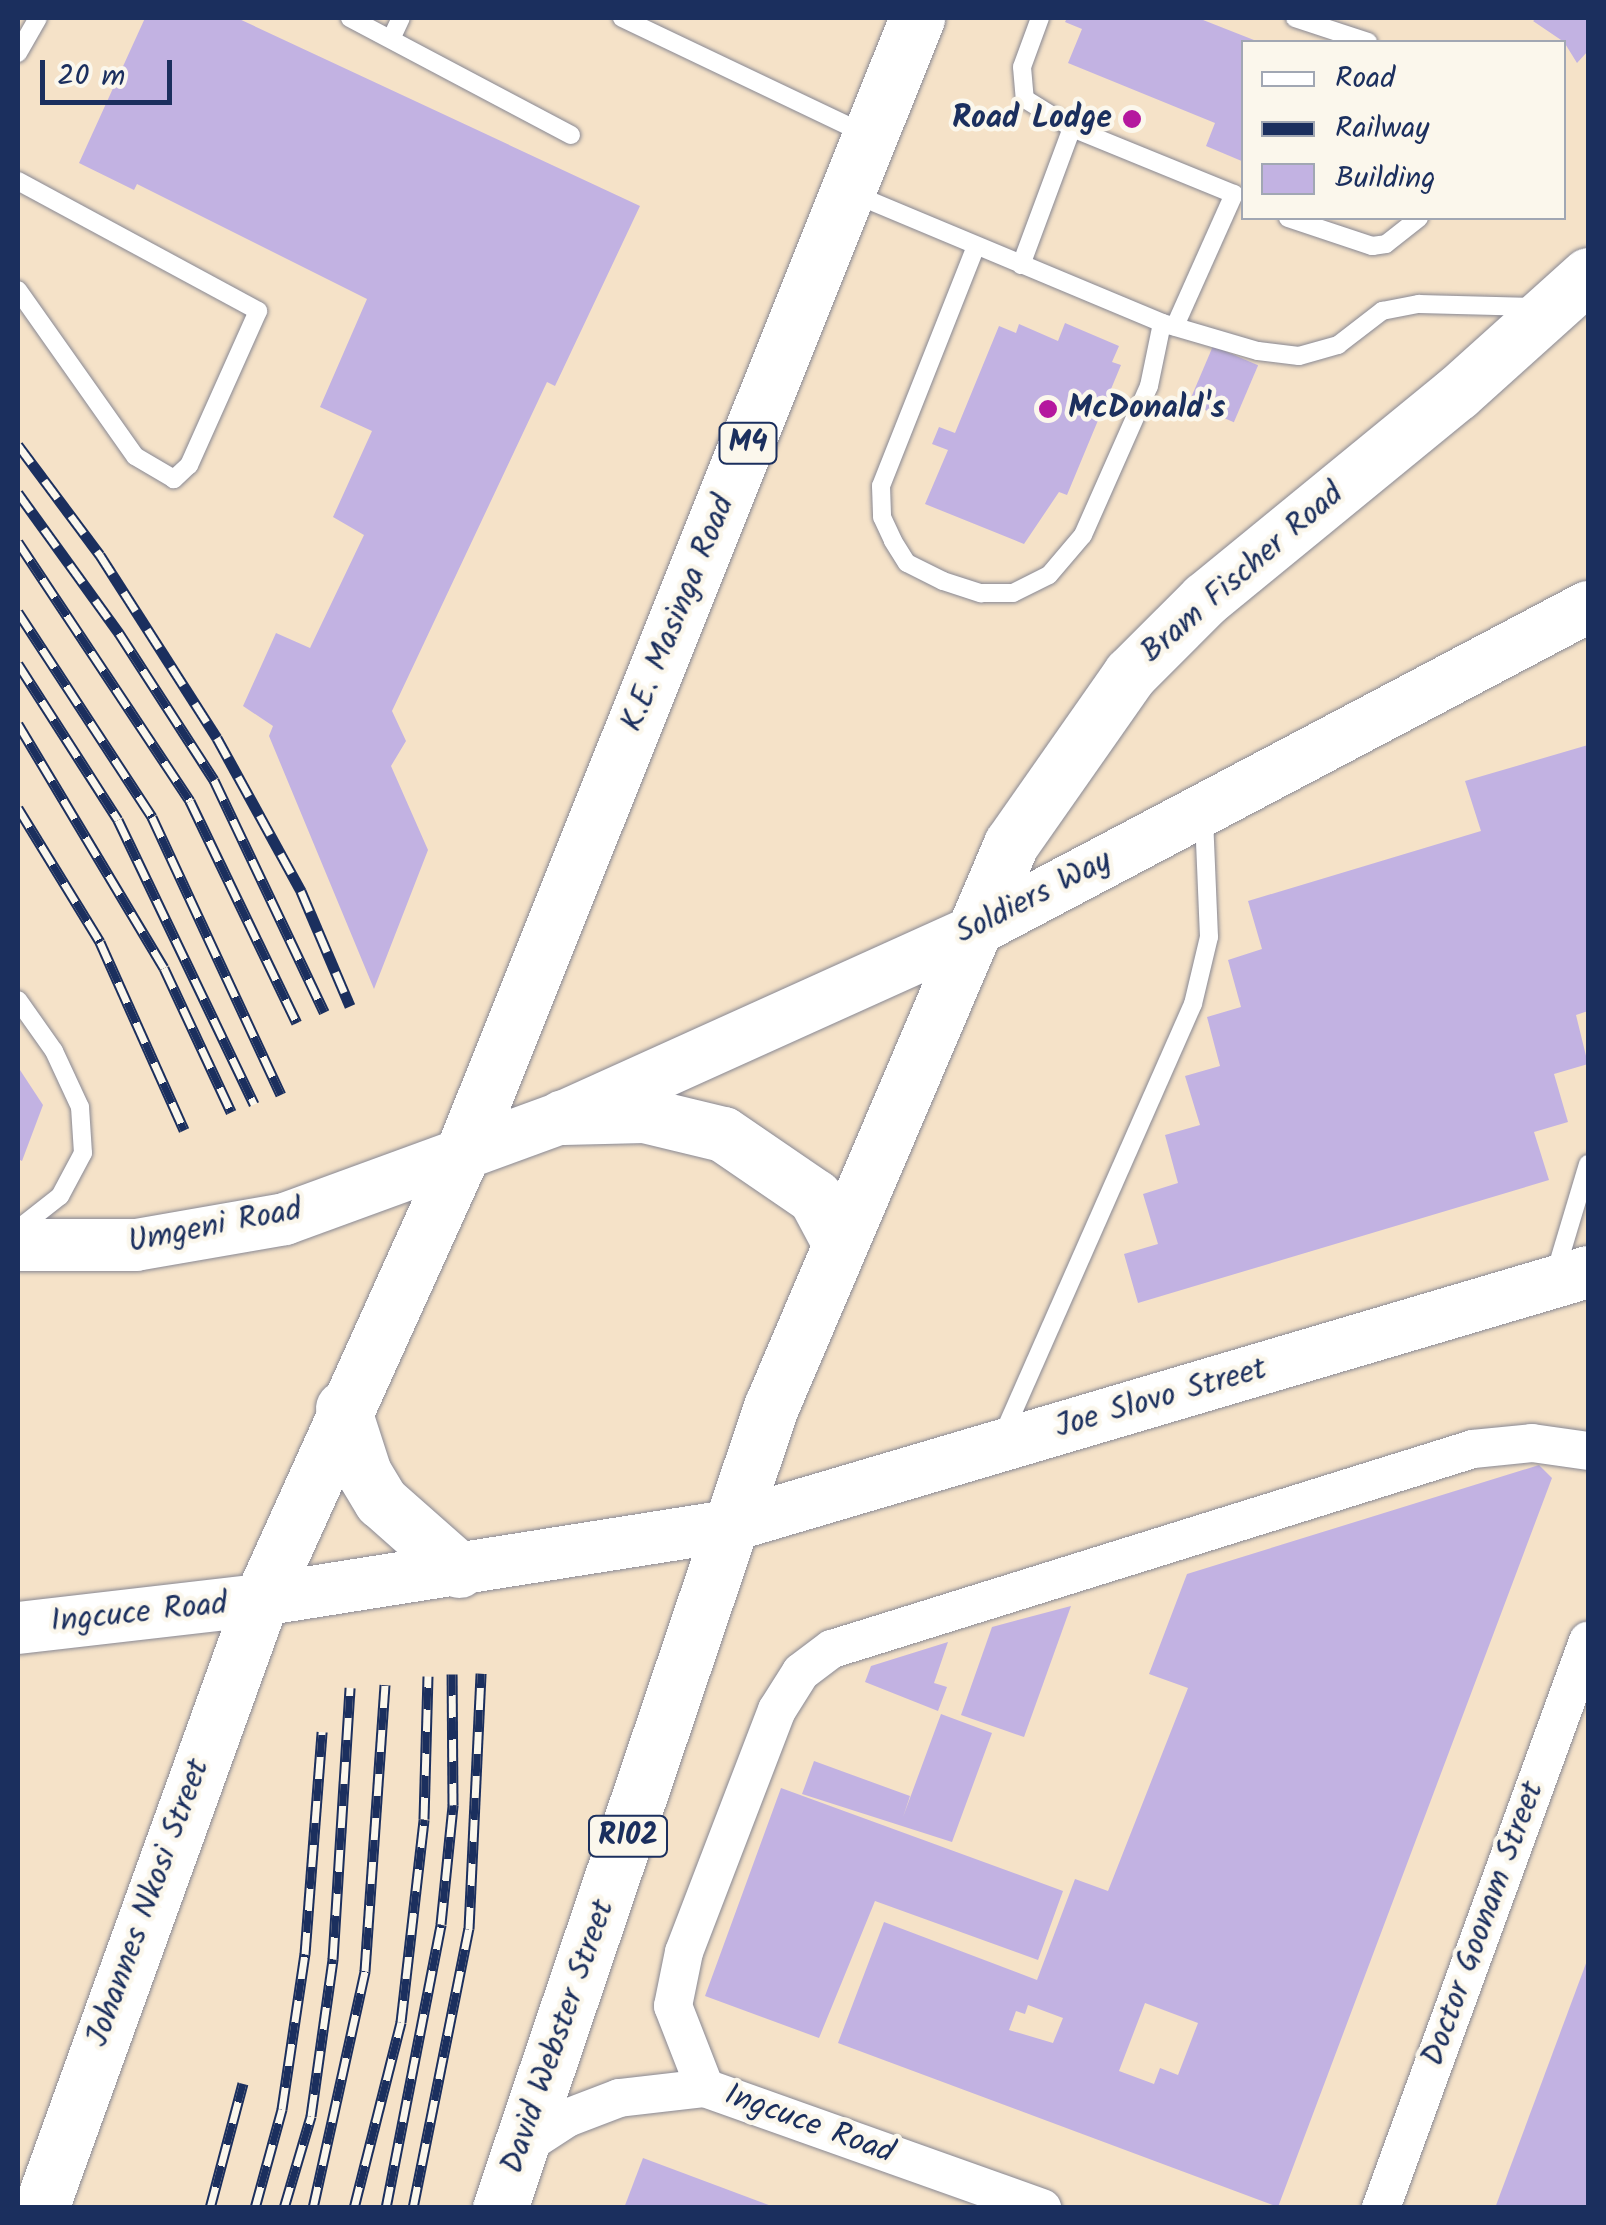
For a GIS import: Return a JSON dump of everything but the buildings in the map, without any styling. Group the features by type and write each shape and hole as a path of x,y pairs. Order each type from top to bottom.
{"highway":[{"name":"K.E. Masinga Road","path":"342,1408 462,1154 917,18"},
{"name":"Bram Fischer Road","path":"968,934 1011,844 1130,674 1205,599 1571,292"},
{"name":"R102","path":"734,1525 770,1407 968,934"},
{"path":"563,1117 644,1115 723,1134 815,1196 838,1240"},
{"path":"342,1408 364,1473 382,1501 460,1570"},
{"name":"Johannes Nkosi Street","path":"41,2208 260,1600 342,1408"},
{"name":"David Webster Street","path":"500,2208 734,1525"}],"main road":[{"name":"Soldiers Way","path":"462,1154 563,1117 968,934 1588,607"},
{"name":"Umgeni Road","path":"18,1245 136,1245 285,1220 462,1154"},
{"name":"Joe Slovo Street","path":"460,1570 734,1525 1000,1442 1169,1400 1570,1277"},
{"name":"Ingcuce Road","path":"18,1628 260,1600 460,1570"}],"street":[{"path":"705,2088 673,2006 684,1952 777,1710 800,1672 832,1649 1473,1449 1532,1443 1588,1451"},
{"name":"Doctor Goonam Street","path":"1380,2208 1588,1641"},
{"name":"Ingcuce Road","path":"521,2148 567,2118 619,2098 705,2088 1042,2208"}],"lane":[{"path":"18,54 38,18"},
{"path":"350,18 571,134"},
{"path":"392,38 401,18"},
{"path":"622,18 870,137"},
{"path":"976,246 882,486 882,517 907,563 944,582 980,593 1013,593 1049,574 1082,536 1149,386 1168,324 1239,196 1072,128 1025,99 1022,67 1040,18"},
{"path":"1295,18 1362,40"},
{"path":"1020,265 1072,128"},
{"path":"18,182 258,311 230,385 189,466 174,479 135,456 18,290"},
{"path":"849,192 1168,324 1299,356 1338,345 1382,311 1418,304 1571,292"},
{"path":"1294,220 1372,246 1386,244 1416,220"},
{"path":"1000,1442 1193,1004 1210,937 1204,810"},
{"path":"18,1000 54,1051 80,1107 83,1153 60,1196 18,1230"},
{"path":"1570,1277 1588,1164"}],"railway":[{"path":"18,445 100,555 217,738 301,891 350,1006"},
{"path":"18,493 119,633 214,780 324,1012"},
{"path":"18,542 190,801 297,1023"},
{"path":"18,612 152,817 281,1095"},
{"path":"18,664 118,820 254,1104"},
{"path":"18,724 164,968 231,1112"},
{"path":"18,808 100,942 184,1130"},
{"path":"413,2208 469,1929 481,1673"},
{"path":"386,2208 441,1924 453,1805 452,1674"},
{"path":"354,2208 401,2022 424,1819 428,1676"},
{"path":"313,2208 365,1971 385,1685"},
{"path":"284,2208 311,2116 333,1959 350,1688"},
{"path":"255,2208 282,2109 305,1954 322,1732"},
{"path":"210,2208 243,2083"}],"place":[{"name":"Road Lodge","path":"1132,119"},
{"name":"McDonald's","path":"1048,409"}]}
